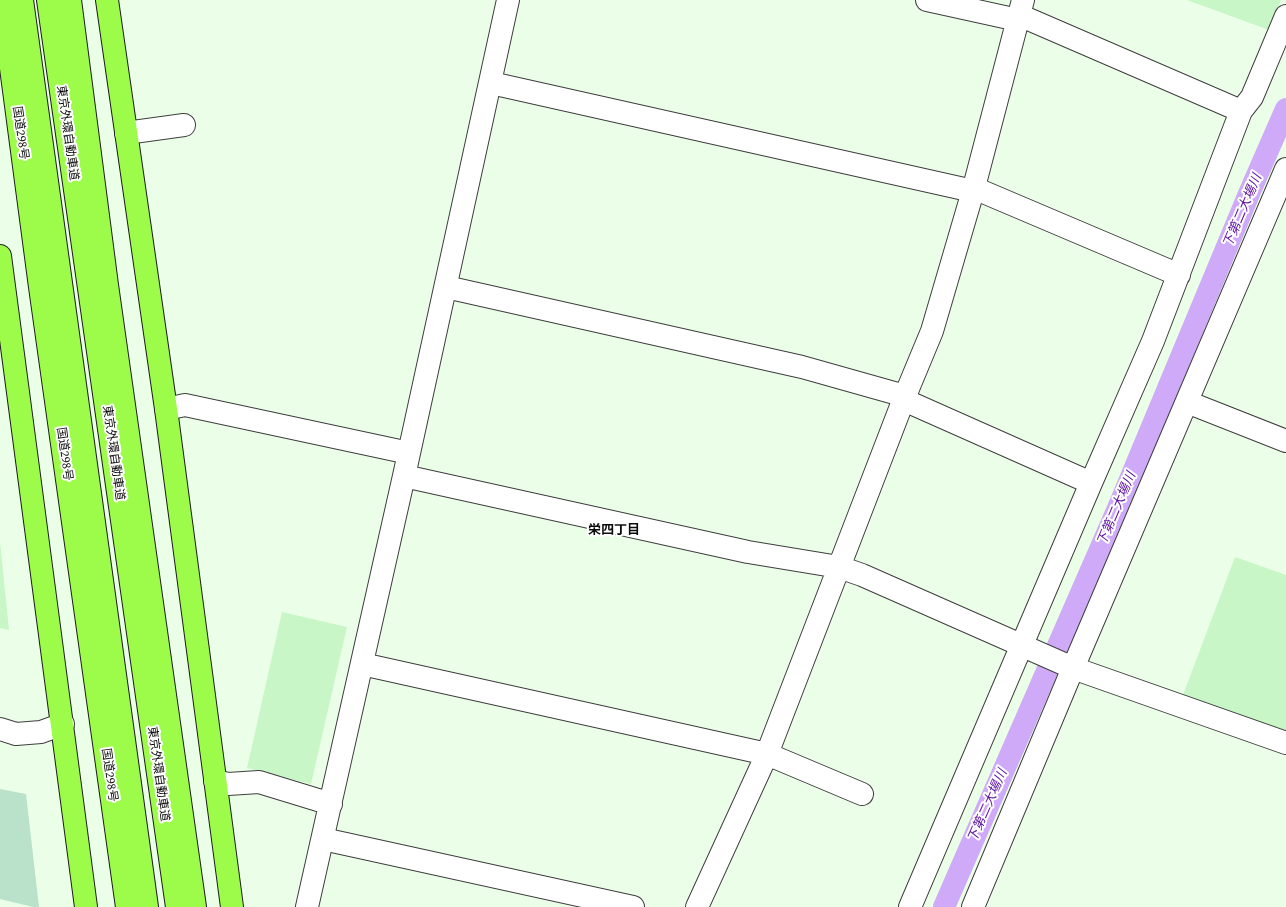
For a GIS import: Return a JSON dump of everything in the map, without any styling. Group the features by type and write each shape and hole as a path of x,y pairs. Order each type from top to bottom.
{"highway":[{"name":"国道298号","path":"2,0 39,279 127,907"},
{"path":"22,0 147,907"},
{"name":"東京外環自動車道","path":"48,0 177,907"},
{"path":"70,0 106,277 195,907"},
{"path":"107,0 166,408 232,907"},
{"path":"0,256 7,354 62,724 86,907"}],"street":[{"path":"307,907 446,287 508,0"},
{"path":"927,0 1020,12 1241,111"},
{"path":"697,907 767,754 904,398 932,331 973,189 1020,12"},
{"path":"910,907 1153,341 1241,111 1252,97 1286,16"},
{"path":"491,83 973,189 1178,275"},
{"path":"126,133 184,125"},
{"path":"973,907 1073,668 1286,169"},
{"path":"446,287 802,367 904,398 1091,483"},
{"path":"1187,402 1286,441"},
{"path":"166,408 185,405 409,453"},
{"path":"404,476 748,552 839,567 862,575 1073,668 1286,743"},
{"path":"362,664 767,754 862,794"},
{"path":"0,729 16,734 22,734 41,732 62,724"},
{"path":"215,781 228,784 259,782 331,804"},
{"path":"323,839 633,907"}],"green space":[{"path":"1187,0 1281,0 1269,30"},
{"path":"0,542 9,630 0,628"},
{"path":"1235,557 1286,575 1286,731 1183,695"},
{"path":"282,612 347,627 311,784 247,768"},
{"path":"0,789 26,794 39,907 33,907 0,899"}],"waterway":[{"name":"下第二大場川","path":"944,907 1119,506 1251,189 1286,109"}],"district":[{"name":"栄四丁目","path":"614,531"}]}
